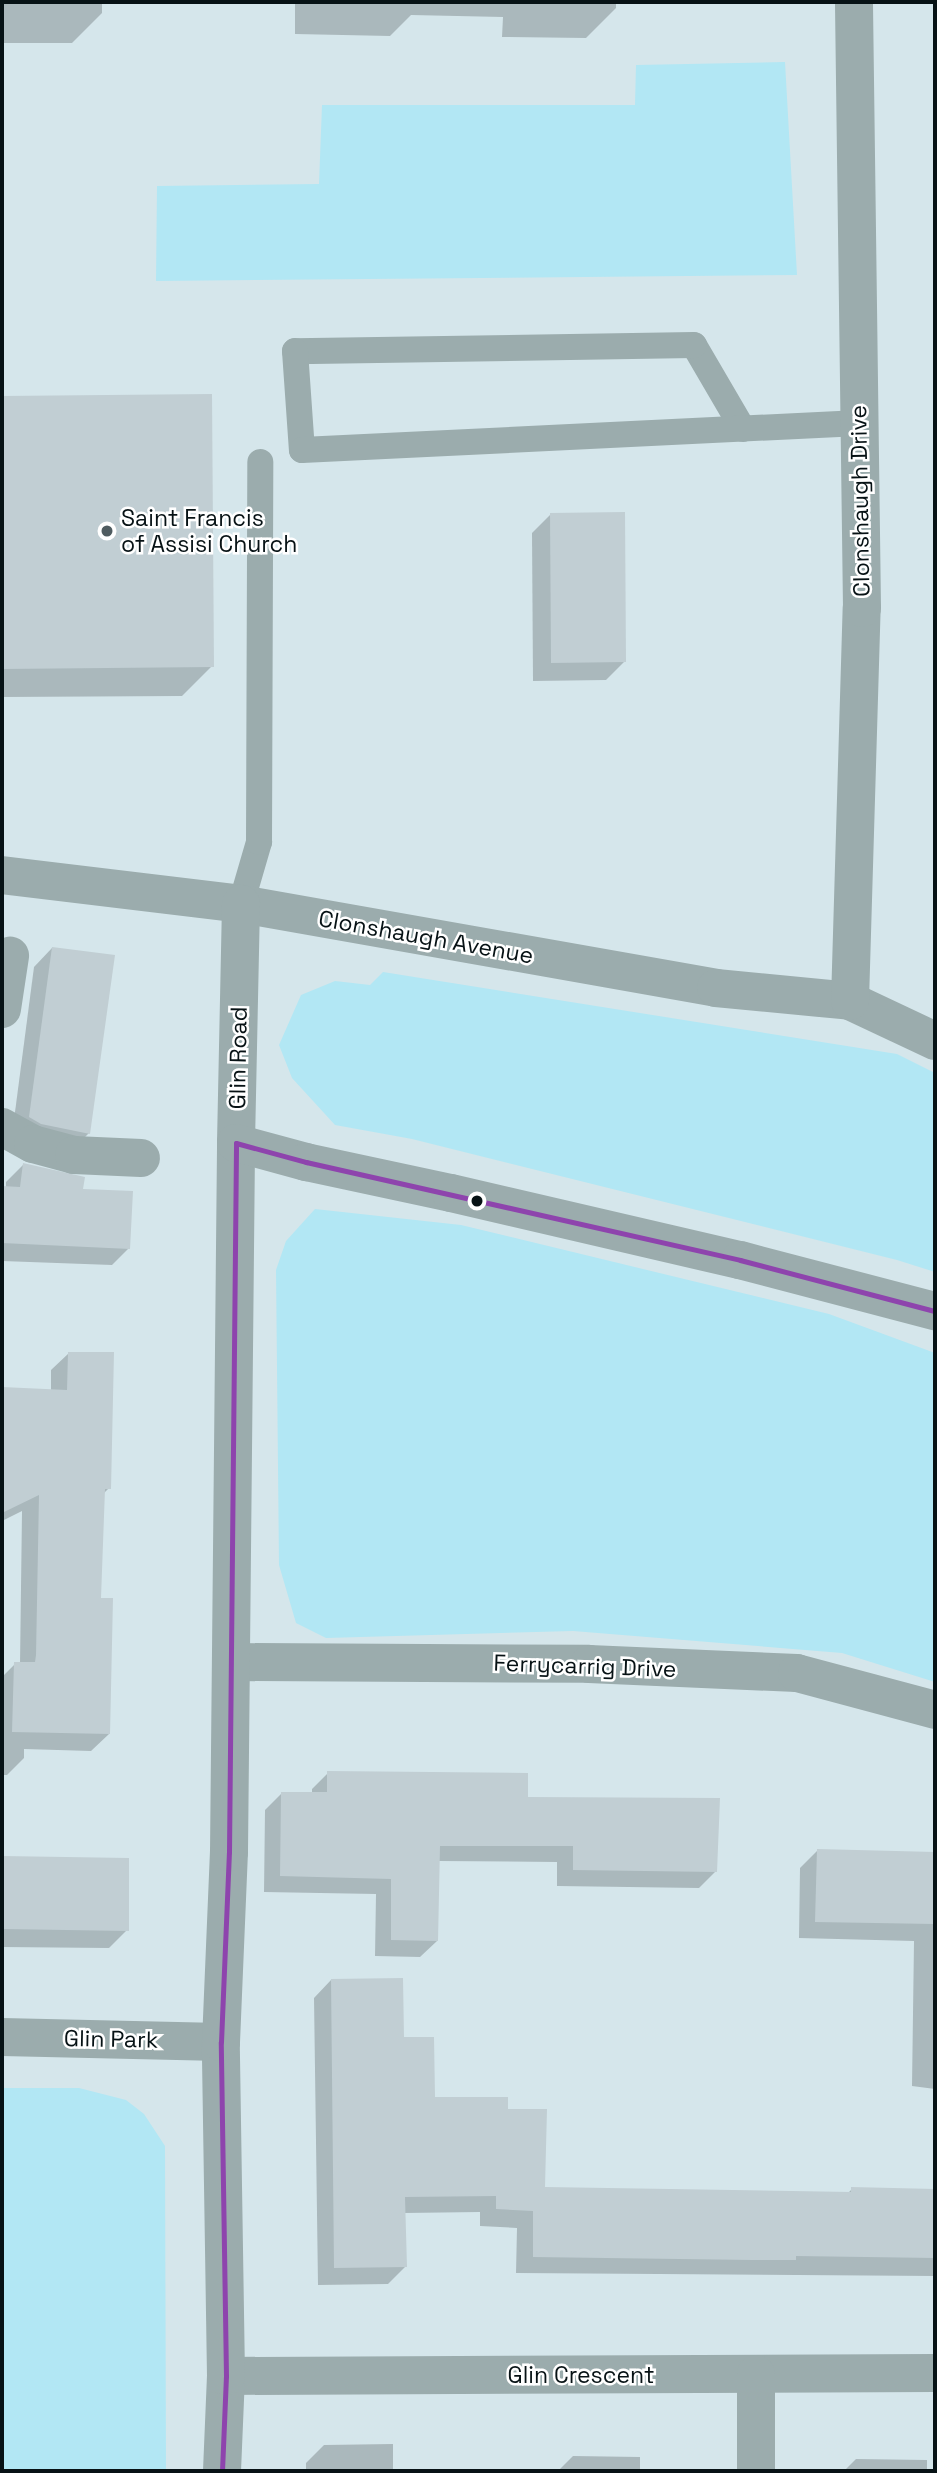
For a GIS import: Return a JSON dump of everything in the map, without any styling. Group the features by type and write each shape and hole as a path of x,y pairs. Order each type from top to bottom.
{"street":[{"name":"Clonshaugh Drive","path":"850,1001 862,608 853,2"},
{"name":"Clonshaugh Avenue","path":"2,875 241,904 716,988 850,1001 935,1041"},
{"name":"Glin Road","path":"222,2471 226,2376 221,2042 229,1852 241,904"},
{"path":"2,1009 10,956"},
{"path":"2,1127 33,1144 74,1155 141,1158"},
{"path":"236,1143 306,1162 740,1260 935,1311"},
{"name":"Ferrycarrig Drive","path":"231,1661 589,1664 797,1673 935,1710"},
{"name":"Glin Park","path":"2,2037 221,2042"},
{"name":"Glin Crescent","path":"226,2376 935,2373"},
{"path":"756,2374 756,2471"}],"lane":[{"path":"743,429 694,345 295,351 302,450 859,424"},
{"path":"241,904 259,842 260,462"}],"shaded area":[{"path":"785,62 797,275 156,281 157,186 319,184 322,105 635,105 636,65"},
{"path":"383,972 897,1054 935,1073 935,1272 897,1260 412,1139 335,1125 292,1078 279,1045 301,995 335,981 370,985"},
{"path":"315,1209 461,1225 829,1314 935,1353 935,1682 842,1653 573,1631 326,1638 296,1623 279,1565 276,1270 286,1241"},
{"path":"2,2088 79,2088 126,2100 144,2114 165,2146 166,2471 2,2471"}],"building":[{"name":"Saint Francis of Assisi Church","path":"212,394 214,667 2,669 2,396"},
{"path":"625,512 626,662 551,663 550,513"},
{"path":"52,947 115,955 90,1134 41,1124 29,1117"},
{"path":"23,1163 85,1177 83,1189 133,1191 130,1249 2,1243 2,1186 20,1187"},
{"path":"68,1352 114,1352 111,1489 105,1489 101,1598 113,1598 110,1734 12,1732 14,1662 35,1662 36,1655 39,1495 2,1513 2,1387 67,1390"},
{"path":"327,1771 528,1773 528,1797 720,1798 717,1872 573,1870 573,1846 440,1846 438,1941 391,1940 391,1879 280,1876 281,1792 327,1792"},
{"path":"817,1849 935,1852 934,1924 815,1922"},
{"path":"2,1856 129,1858 129,1931 2,1929"},
{"path":"403,1978 404,2037 434,2037 435,2097 508,2097 508,2109 547,2109 545,2187 851,2192 851,2187 935,2189 935,2258 796,2256 796,2260 752,2260 533,2257 533,2211 496,2209 496,2196 405,2197 407,2267 334,2268 331,1979"}],"transit line":[{"path":"236,1143 306,1162 740,1260 935,1311"},
{"path":"222,2471 226,2376 221,2042 229,1852 236,1143"}],"place":[{"name":"Saint Francis of Assisi Church","path":"107,531"}]}
